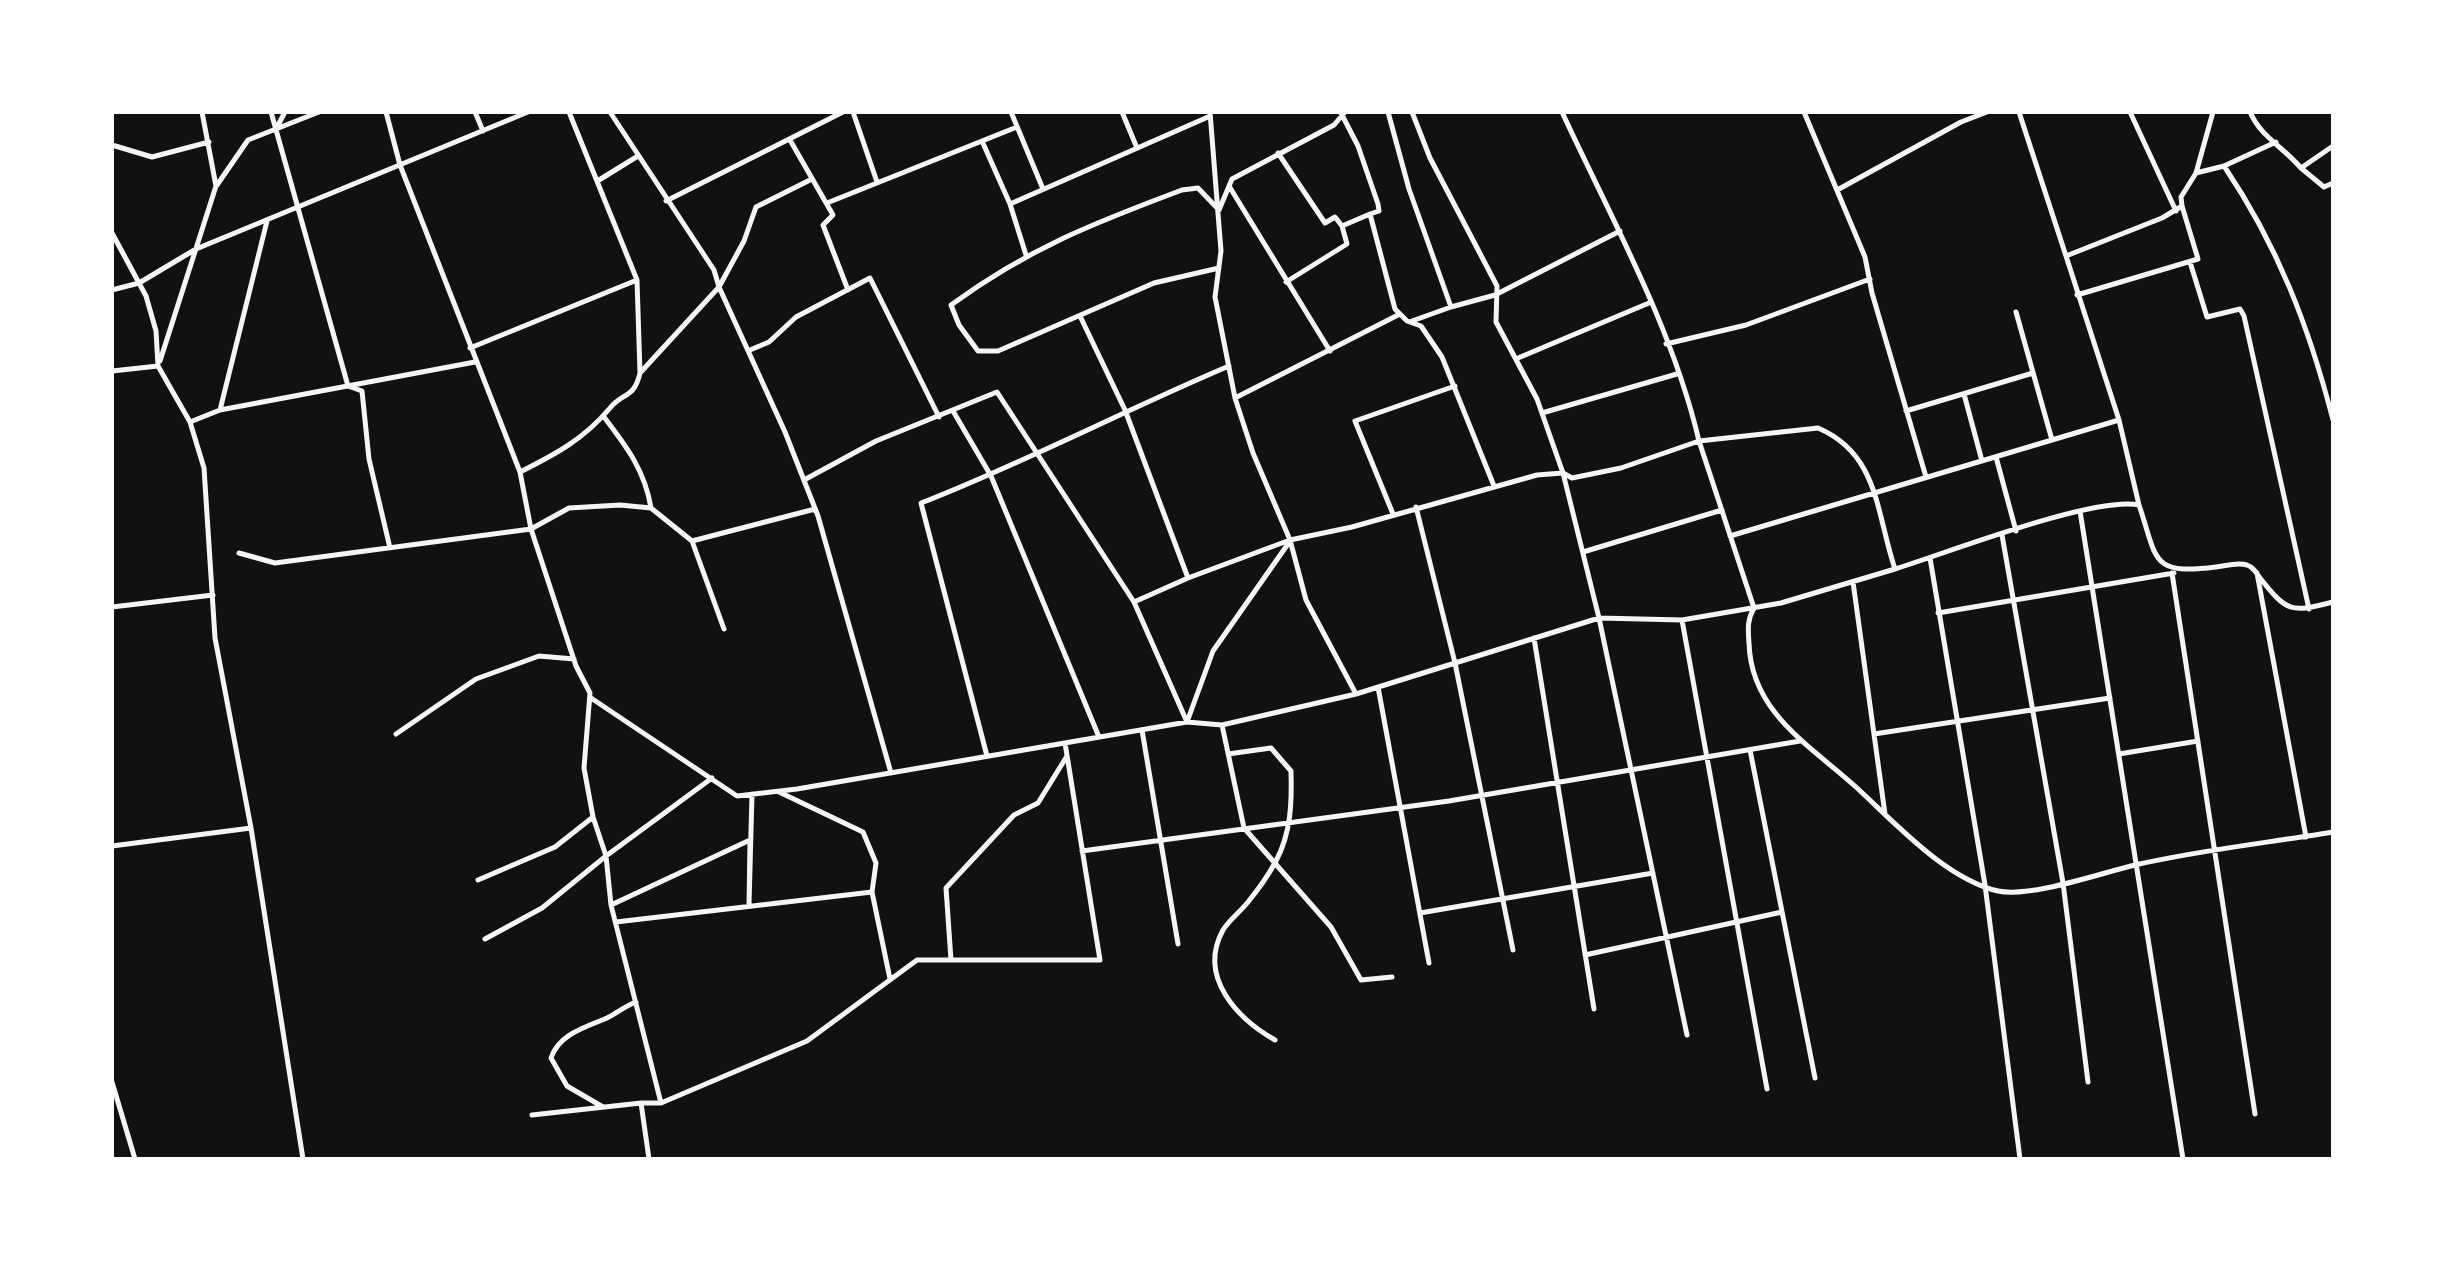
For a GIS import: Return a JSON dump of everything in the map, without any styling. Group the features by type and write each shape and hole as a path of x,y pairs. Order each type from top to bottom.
{"street":[{"path":"202,112 216,186"},
{"path":"271,112 348,386"},
{"path":"275,130 285,112"},
{"path":"158,366 216,186 248,140 319,112"},
{"path":"386,112 400,165 520,472 531,529 574,659 591,698 584,768 593,817 606,856 611,905 661,1103"},
{"path":"475,112 483,131"},
{"path":"112,290 139,283 196,249 528,112"},
{"path":"520,472 568,449 604,417 610,407 630,395 637,386 640,373 637,280 569,112"},
{"path":"610,112 714,270 719,287 750,350 815,509 891,773"},
{"path":"666,201 843,112"},
{"path":"853,112 877,182"},
{"path":"1011,112 1043,189"},
{"path":"1122,112 1137,148"},
{"path":"1388,112 1409,189 1451,307"},
{"path":"1412,112 1430,158 1497,286 1496,322 1518,358 1563,473 1599,618 1687,1035"},
{"path":"1562,112 1620,231 1677,374 1754,608 1748,619 1749,656 1755,679 1774,713 1800,741 1905,836 1999,891 2063,883 2137,865 2333,832"},
{"path":"1804,112 1839,189 1865,257 1926,477"},
{"path":"1839,189 1961,122 1987,112"},
{"path":"2019,112 2119,420 2139,505 2158,558 2170,569 2181,571"},
{"path":"2130,112 2176,211"},
{"path":"2077,295 2190,262 2200,256 2181,197 2196,173 2213,112"},
{"path":"2250,112 2261,134 2276,142 2324,187 2333,183"},
{"path":"1219,210 1232,179 1334,125 1343,113 1358,146 1379,211 1342,226"},
{"path":"1010,204 1209,115 1219,210 1219,268 1215,297 1235,398 1253,453 1290,540 1306,600 1356,694"},
{"path":"827,203 1017,127"},
{"path":"790,140 810,180 833,215 823,225 848,290"},
{"path":"982,141 1010,204 1026,255"},
{"path":"112,145 152,157 209,142"},
{"path":"2196,173 2224,166 2276,142"},
{"path":"2301,168 2333,146"},
{"path":"1278,153 1325,223 1335,217 1342,226 1347,244 1286,282"},
{"path":"599,180 638,156"},
{"path":"2224,166 2269,236 2306,321 2333,420"},
{"path":"640,373 719,287 744,241 756,207 810,180"},
{"path":"1229,186 1330,351"},
{"path":"1219,210 1198,188 1182,190 1065,235 1026,255 951,305 959,325 978,351 998,351 1154,283 1219,268"},
{"path":"2066,256 2182,206"},
{"path":"1370,214 1395,309 1421,326 1455,386 1462,413 1494,486"},
{"path":"220,410 267,220"},
{"path":"1411,322 1495,295 1620,231"},
{"path":"112,233 139,283 156,331 158,366 190,422 204,468 215,638 251,828 303,1159"},
{"path":"2190,262 2207,317 2240,309 2244,316 2309,609"},
{"path":"750,350 769,342 796,317 870,278 939,417"},
{"path":"1666,344 1746,325 1870,279"},
{"path":"470,348 637,280"},
{"path":"1518,358 1649,303"},
{"path":"2016,312 2052,440"},
{"path":"1235,398 1400,314"},
{"path":"1080,316 1125,410 1188,578"},
{"path":"190,422 220,410 475,362"},
{"path":"112,371 158,366"},
{"path":"987,756 921,503 991,476 1125,410 1229,366"},
{"path":"1906,411 2033,373"},
{"path":"1542,413 1677,374"},
{"path":"348,386 362,391 369,459 390,548"},
{"path":"1393,514 1355,421 1455,386"},
{"path":"804,480 876,441 997,392 1134,602 1187,722"},
{"path":"1964,394 1982,461"},
{"path":"953,411 991,476 1099,737"},
{"path":"604,417 633,453 647,482 651,508"},
{"path":"1730,536 2119,420"},
{"path":"1134,602 1290,540 1537,475 1563,473 1572,478 1621,468 1699,441 1818,428 1835,435 1857,453 1871,475 1872,492 1895,569"},
{"path":"1996,457 2016,531"},
{"path":"591,698 737,796 778,791 1187,722 1222,725 1356,694 1599,618 1682,620 1754,608 1853,582 2080,511 2122,502 2139,505"},
{"path":"239,553 275,563 531,529 569,508 620,505 651,508 692,541 724,629"},
{"path":"1416,507 1455,663 1513,950"},
{"path":"692,541 815,509"},
{"path":"1583,552 1722,510"},
{"path":"2080,511 2183,1159"},
{"path":"2002,535 2063,883 2088,1082"},
{"path":"1187,722 1213,651 1290,540"},
{"path":"1930,558 1985,885 2020,1159"},
{"path":"1938,613 2181,571 2239,564 2257,573 2282,606 2309,609 2333,602"},
{"path":"2172,573 2255,1114"},
{"path":"2257,573 2306,837"},
{"path":"1853,582 1885,816"},
{"path":"112,607 213,595"},
{"path":"1682,620 1767,1089"},
{"path":"1534,638 1594,1009"},
{"path":"396,734 476,679 539,656 574,659"},
{"path":"1378,687 1429,963"},
{"path":"1874,734 2110,698"},
{"path":"1222,725 1244,828 1331,927 1361,980 1392,977"},
{"path":"1142,730 1178,944"},
{"path":"1082,851 1213,836 1289,821 1400,809 1800,741"},
{"path":"2119,754 2198,741"},
{"path":"532,1115 661,1103 807,1041 917,960 1100,960 1065,743"},
{"path":"1228,754 1271,748 1291,771 1289,821 1276,861 1249,902 1223,931 1216,954 1217,976 1224,995 1240,1016 1275,1040"},
{"path":"1750,750 1815,1078"},
{"path":"951,960 946,888 1014,815 1038,803 1067,756"},
{"path":"485,939 542,908 606,856 712,778"},
{"path":"778,791 863,832 876,863 872,892 890,979"},
{"path":"749,905 752,794"},
{"path":"478,880 555,847 593,817"},
{"path":"112,846 251,828"},
{"path":"611,905 750,840 749,905"},
{"path":"1420,913 1653,873"},
{"path":"616,922 872,892"},
{"path":"1585,955 1782,912"},
{"path":"603,1107 567,1086 551,1058 556,1045 588,1022 605,1019 636,1002"},
{"path":"112,1083 135,1159"},
{"path":"641,1103 649,1159"}]}
